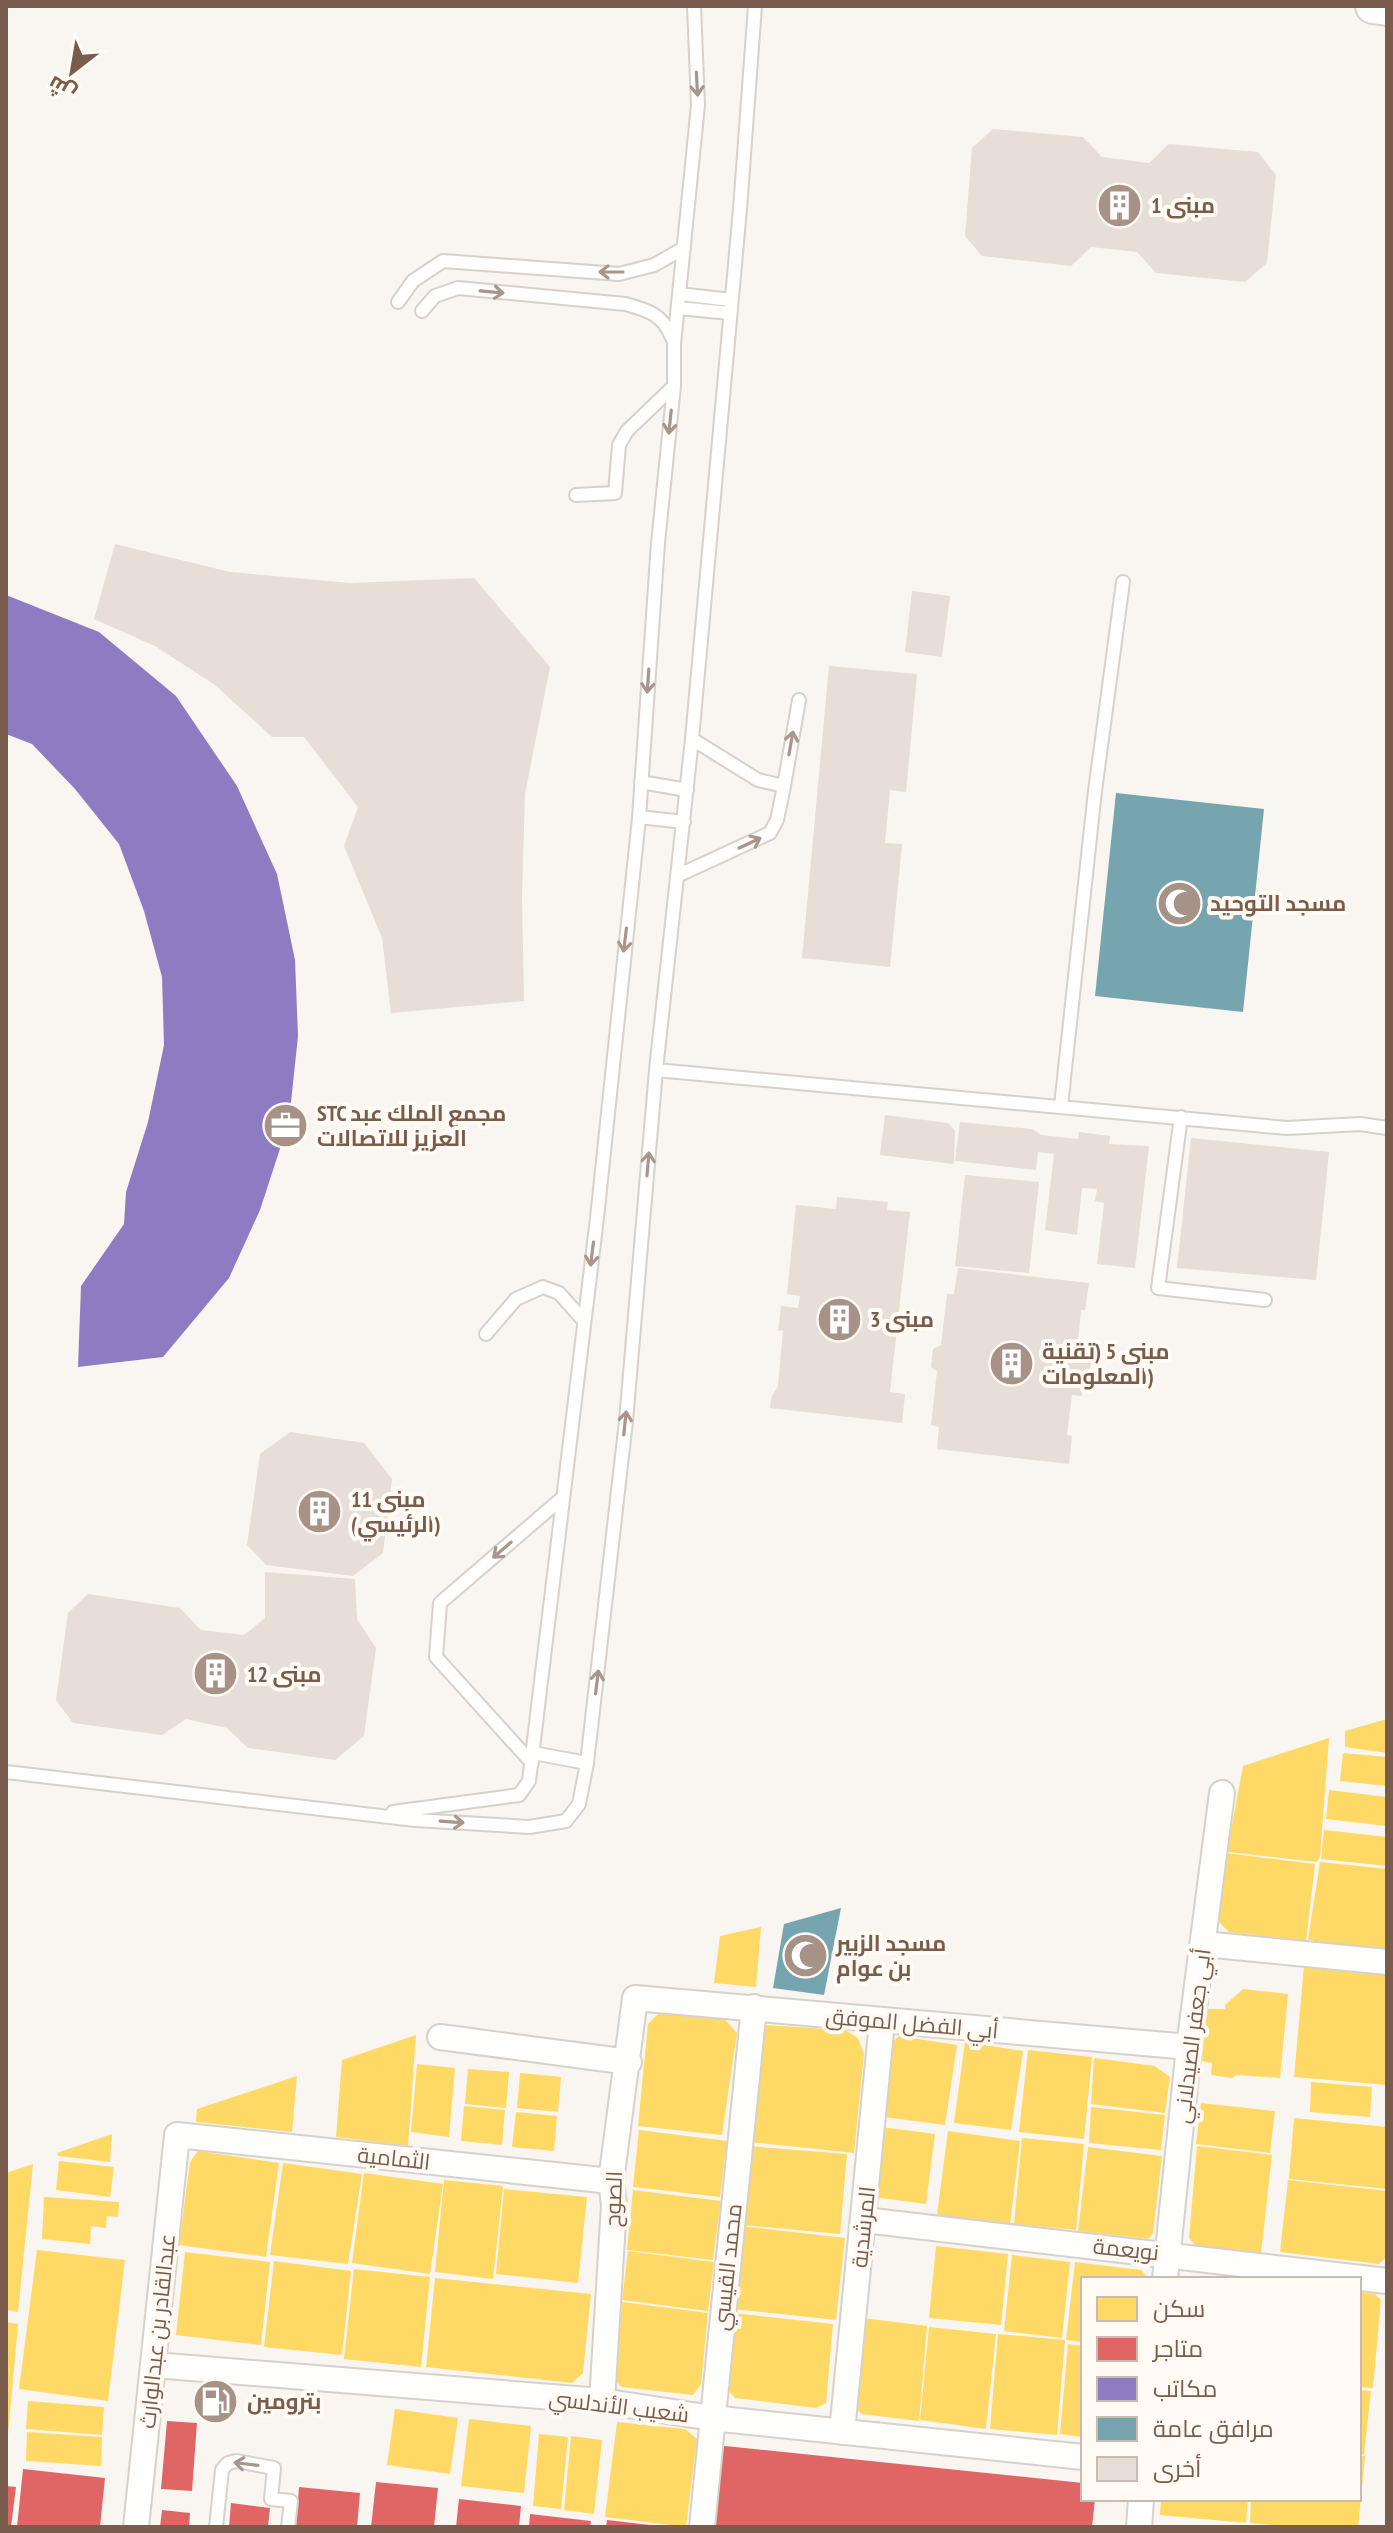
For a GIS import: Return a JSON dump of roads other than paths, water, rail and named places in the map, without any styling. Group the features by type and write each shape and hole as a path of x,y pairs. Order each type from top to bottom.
{"street":[{"path":"1373,6 1387,8"},
{"name":"أبي جعفر الصيدلاني","path":"1165,2277 1189,2047 1222,1793"},
{"path":"1204,1944 1387,1962"},
{"name":"أبي الفضل الموفق","path":"635,1998 1189,2047"},
{"name":"الصوح","path":"602,2401 614,2205 611,2181 635,1998"},
{"name":"محمد القيسي","path":"702,2527 754,2007"},
{"name":"المرشدية","path":"842,2432 882,2022"},
{"path":"440,2037 629,2062"},
{"name":"الثمامية","path":"177,2135 611,2181"},
{"name":"عبدالقادر بن عبدالوارث","path":"136,2527 177,2135"},
{"name":"نويعمة","path":"864,2220 1355,2277"},
{"name":"نويعمة","path":"1361,2278 1387,2281"},
{"name":"شعيب الأندلسي","path":"154,2365 602,2401 712,2418 1081,2457"},
{"path":"1139,2527 1141,2501"}],"lane":[{"path":"374,1814 519,1795 529,1781 584,1321 639,817 658,543 674,386 674,344 698,105 694,6"},
{"path":"6,1772 374,1814 529,1827 566,1821 579,1804 587,1763 626,1421 656,1070 692,739 755,6"},
{"path":"398,302 413,281 443,261 619,274 654,265 684,248"},
{"path":"422,311 435,296 458,288 625,304 647,310 667,324 674,344"},
{"path":"678,301 731,306"},
{"path":"576,495 615,493 619,445 627,431 674,386"},
{"path":"1061,1106 1095,791 1123,582"},
{"path":"679,875 770,833 777,820 799,700"},
{"path":"692,739 758,780 784,786"},
{"path":"641,782 687,790"},
{"path":"639,817 684,822"},
{"path":"656,1070 1287,1128 1360,1124 1387,1128"},
{"path":"1181,1117 1158,1288 1265,1300"},
{"path":"486,1334 516,1299 543,1287 559,1293 584,1321"},
{"path":"561,1499 440,1603 436,1657 532,1758 587,1763"},
{"path":"216,2527 222,2470 228,2463 236,2461 274,2468 271,2499 291,2501 288,2527"}],"place":[{"name":"مبنى 1","path":"1120,205"},
{"name":"مسجد التوحيد","path":"1179,903"},
{"name":"STC مجمع الملك عبد العزيز للاتصالات","path":"286,1126"},
{"name":"مبنى 3","path":"839,1319"},
{"name":"مبنى 5 (تقنية المعلومات)","path":"1011,1364"},
{"name":"مبنى 11 (الرئيسي)","path":"320,1512"},
{"name":"مبنى 12","path":"216,1674"},
{"name":"مسجد الزبير بن عوام","path":"805,1956"},
{"name":"بترومين","path":"216,2401"}]}
